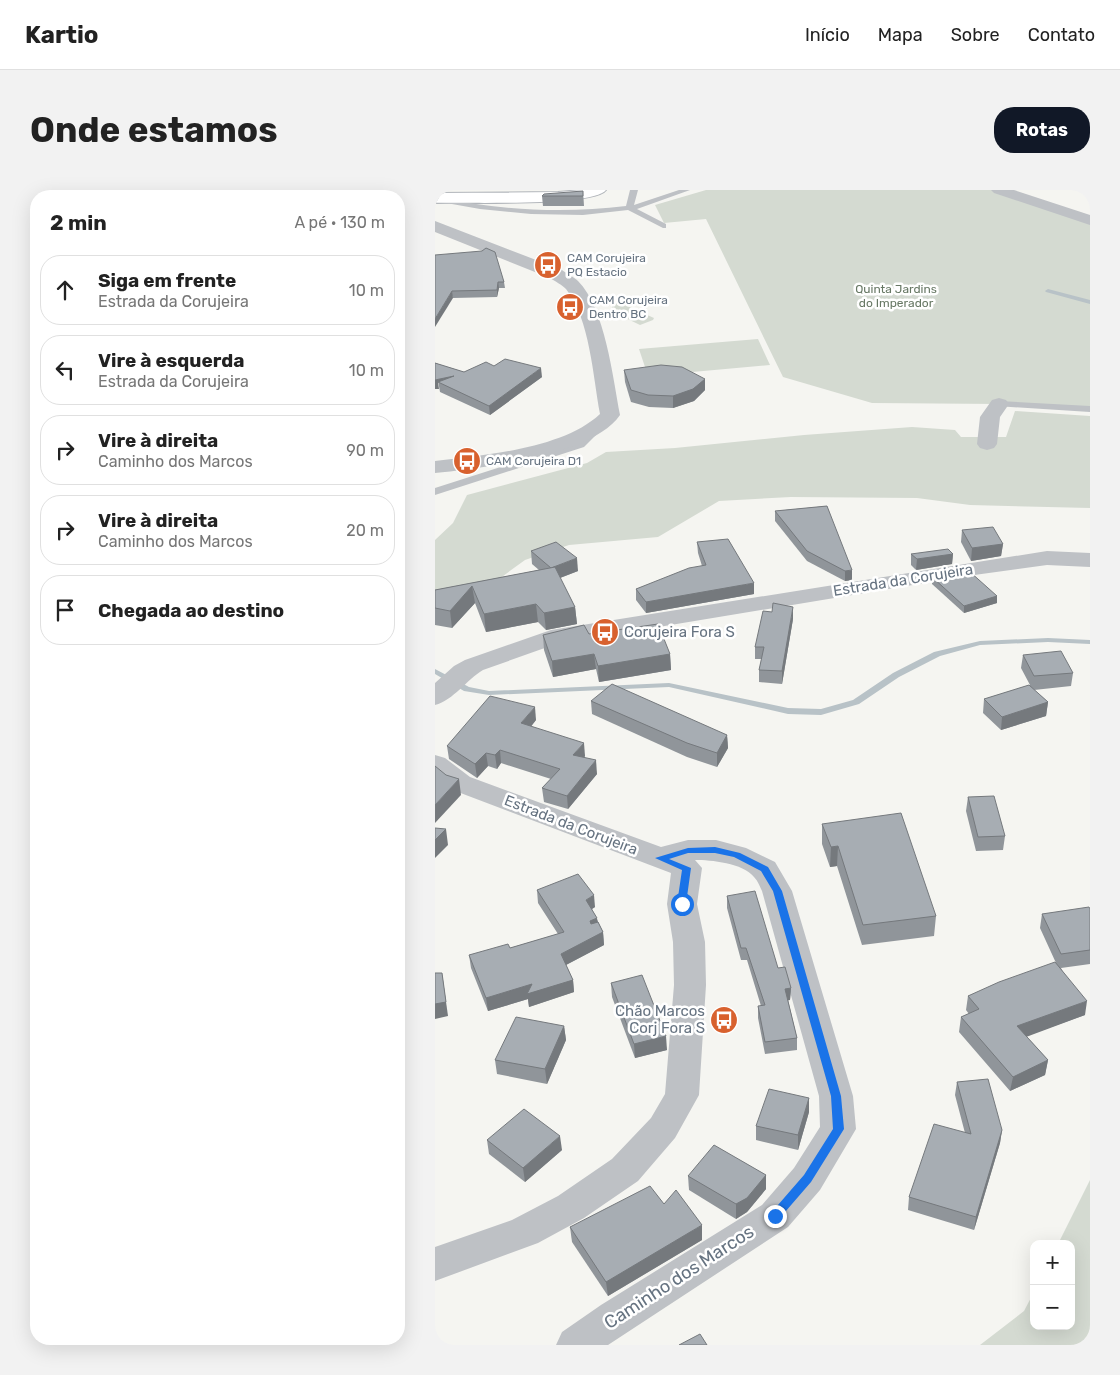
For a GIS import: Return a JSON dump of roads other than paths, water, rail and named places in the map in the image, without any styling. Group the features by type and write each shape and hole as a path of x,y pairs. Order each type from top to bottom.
{"main road":[{"path":"435,198 558,197 598,190"}],"street":[{"path":"999,190 1090,220"},
{"path":"435,226 556,274 572,285 585,307 610,414 598,428 568,440 529,451 464,464 435,467"},
{"path":"987,444 990,417 999,404"},
{"name":"Estrada da Corujeira","path":"439,693 463,671 474,664 551,637 967,569 1047,558 1090,560"},
{"name":"Estrada da Corujeira","path":"435,764 460,783 687,868 682,904 689,942 690,985 682,1095 663,1128 625,1170 579,1202 525,1232 435,1264"},
{"name":"Caminho dos Marcos","path":"576,1345 615,1317 775,1216 807,1179 838,1129 833,1086 777,891 765,869 737,855 715,850 688,850 659,858"}],"lane":[{"path":"630,208 630,200 634,190"},
{"path":"435,198 465,204 549,212 588,212 630,208 687,190"},
{"path":"630,208 663,226"},
{"path":"999,404 1090,410"},
{"path":"435,492 580,445 598,428"}],"waterway":[{"path":"1048,291 1090,302"},
{"path":"435,671 467,689 489,693 669,685 788,711 821,712 856,702 896,675 937,654 980,643 1048,640 1090,642"}],"place":[{"name":"CAM Corujeira PQ Estacio","path":"548,265"},
{"name":"CAM Corujeira Dentro BC","path":"570,307"},
{"name":"CAM Corujeira D1","path":"467,461"},
{"name":"Corujeira Fora S","path":"605,632"},
{"name":"Chão Marcos Corj Fora S","path":"724,1020"}],"park label":[{"name":"Quinta Jardins do Imperador","path":"896,296"}]}
